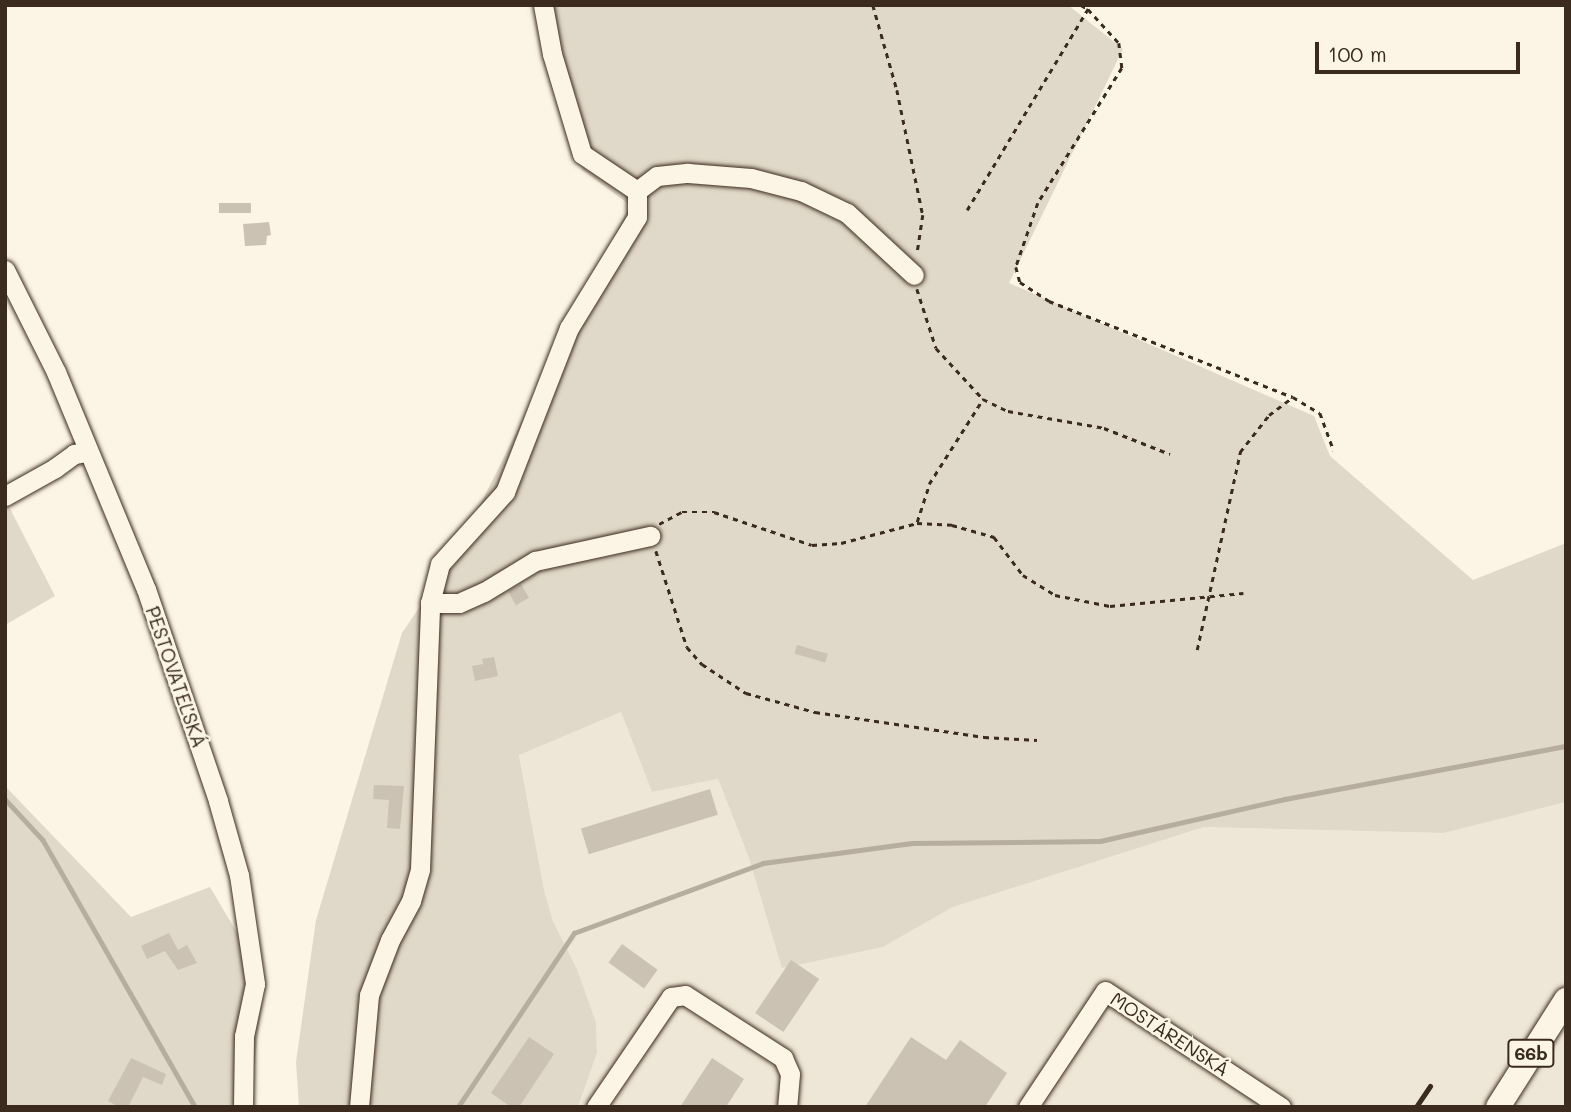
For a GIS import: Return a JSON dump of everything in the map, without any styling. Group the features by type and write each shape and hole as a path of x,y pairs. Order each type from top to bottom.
{"main road":[{"name":"66b","path":"1498,1107 1566,1000"}],"street":[{"path":"543,5 552,54 582,154 637,191"},
{"path":"637,191 657,176 688,173 751,178 801,191 847,213 914,275"},
{"path":"359,1107 369,995 390,940 411,901 420,869 430,603 440,564 445,555 505,492 569,328 637,217 637,191"},
{"name":"PESTOVATEĽSKÁ","path":"5,270 56,372 146,589 218,801 239,875 255,985 244,1036 243,1107"},
{"path":"5,496 74,454 87,452"},
{"path":"430,603 459,603 484,592 534,561 650,536"},
{"name":"MOSTÁRENSKÁ","path":"1028,1107 1105,991 1281,1107"},
{"path":"596,1107 671,997 685,995 783,1058 790,1074 787,1107"}],"path":[{"path":"873,5 897,90 923,215 914,275 936,348 983,399 1008,411 1104,428 1170,454"},
{"path":"1081,5 1088,9 1119,43 1122,68 1038,203 1016,267 1020,282 1049,302 1293,397 1320,412 1334,451"},
{"path":"967,210 1088,9"},
{"path":"1197,650 1211,597 1240,452 1269,415 1293,397"},
{"path":"917,523 929,484 983,399"},
{"path":"1037,740 984,737 816,712 746,693 702,664 687,647 650,536 666,519 695,511 714,512 812,545 841,543 917,523 952,525 994,537 1023,575 1055,594 1110,606 1243,593"}],"shaded area":[{"path":"544,5 1068,5 1123,49 1009,283 1314,416 1330,456 1473,580 1566,543 1566,802 1444,833 1204,827 953,907 883,947 782,968 749,858 718,779 652,792 621,712 519,755 544,890 553,921 577,969 596,1022 597,1053 578,1107 299,1107 296,1062 316,920 402,633 456,553 630,205 582,170 540,33"},
{"path":"5,499 55,596 5,625"},
{"path":"621,712 652,792 718,779 749,858 883,947 953,907 1204,827 1444,833 1566,802 1566,1107 578,1107 597,1053 596,1022 577,969 553,921 544,890 519,754"},
{"path":"5,786 131,917 210,887 265,980 249,1107 5,1107"}],"building":[{"path":"219,203 251,203 251,213 219,213"},
{"path":"269,222 271,235 267,236 266,245 245,246 243,224"},
{"path":"521,584 529,598 516,605 508,592"},
{"path":"797,645 828,654 825,662 795,654"},
{"path":"494,657 498,676 475,681 472,666 483,664 482,659"},
{"path":"374,785 404,786 400,829 387,828 389,800 373,799"},
{"path":"710,789 718,815 589,854 581,828"},
{"path":"169,933 178,950 187,945 197,963 178,970 165,951 147,959 141,946"},
{"path":"622,944 658,970 644,988 608,963"},
{"path":"791,960 819,979 783,1032 755,1013"},
{"path":"529,1037 554,1054 519,1107 511,1107 491,1093"},
{"path":"911,1037 946,1060 960,1040 1007,1073 985,1107 865,1107"},
{"path":"131,1058 166,1074 162,1085 143,1077 128,1107 119,1107 108,1101"},
{"path":"712,1058 744,1079 726,1107 680,1107"}],"waterway":[{"path":"458,1107 574,933 763,863 912,843 1100,841 1285,799 1566,746"},
{"path":"5,799 43,840 195,1107"}],"railway":[{"path":"1416,1107 1430,1086"}]}
